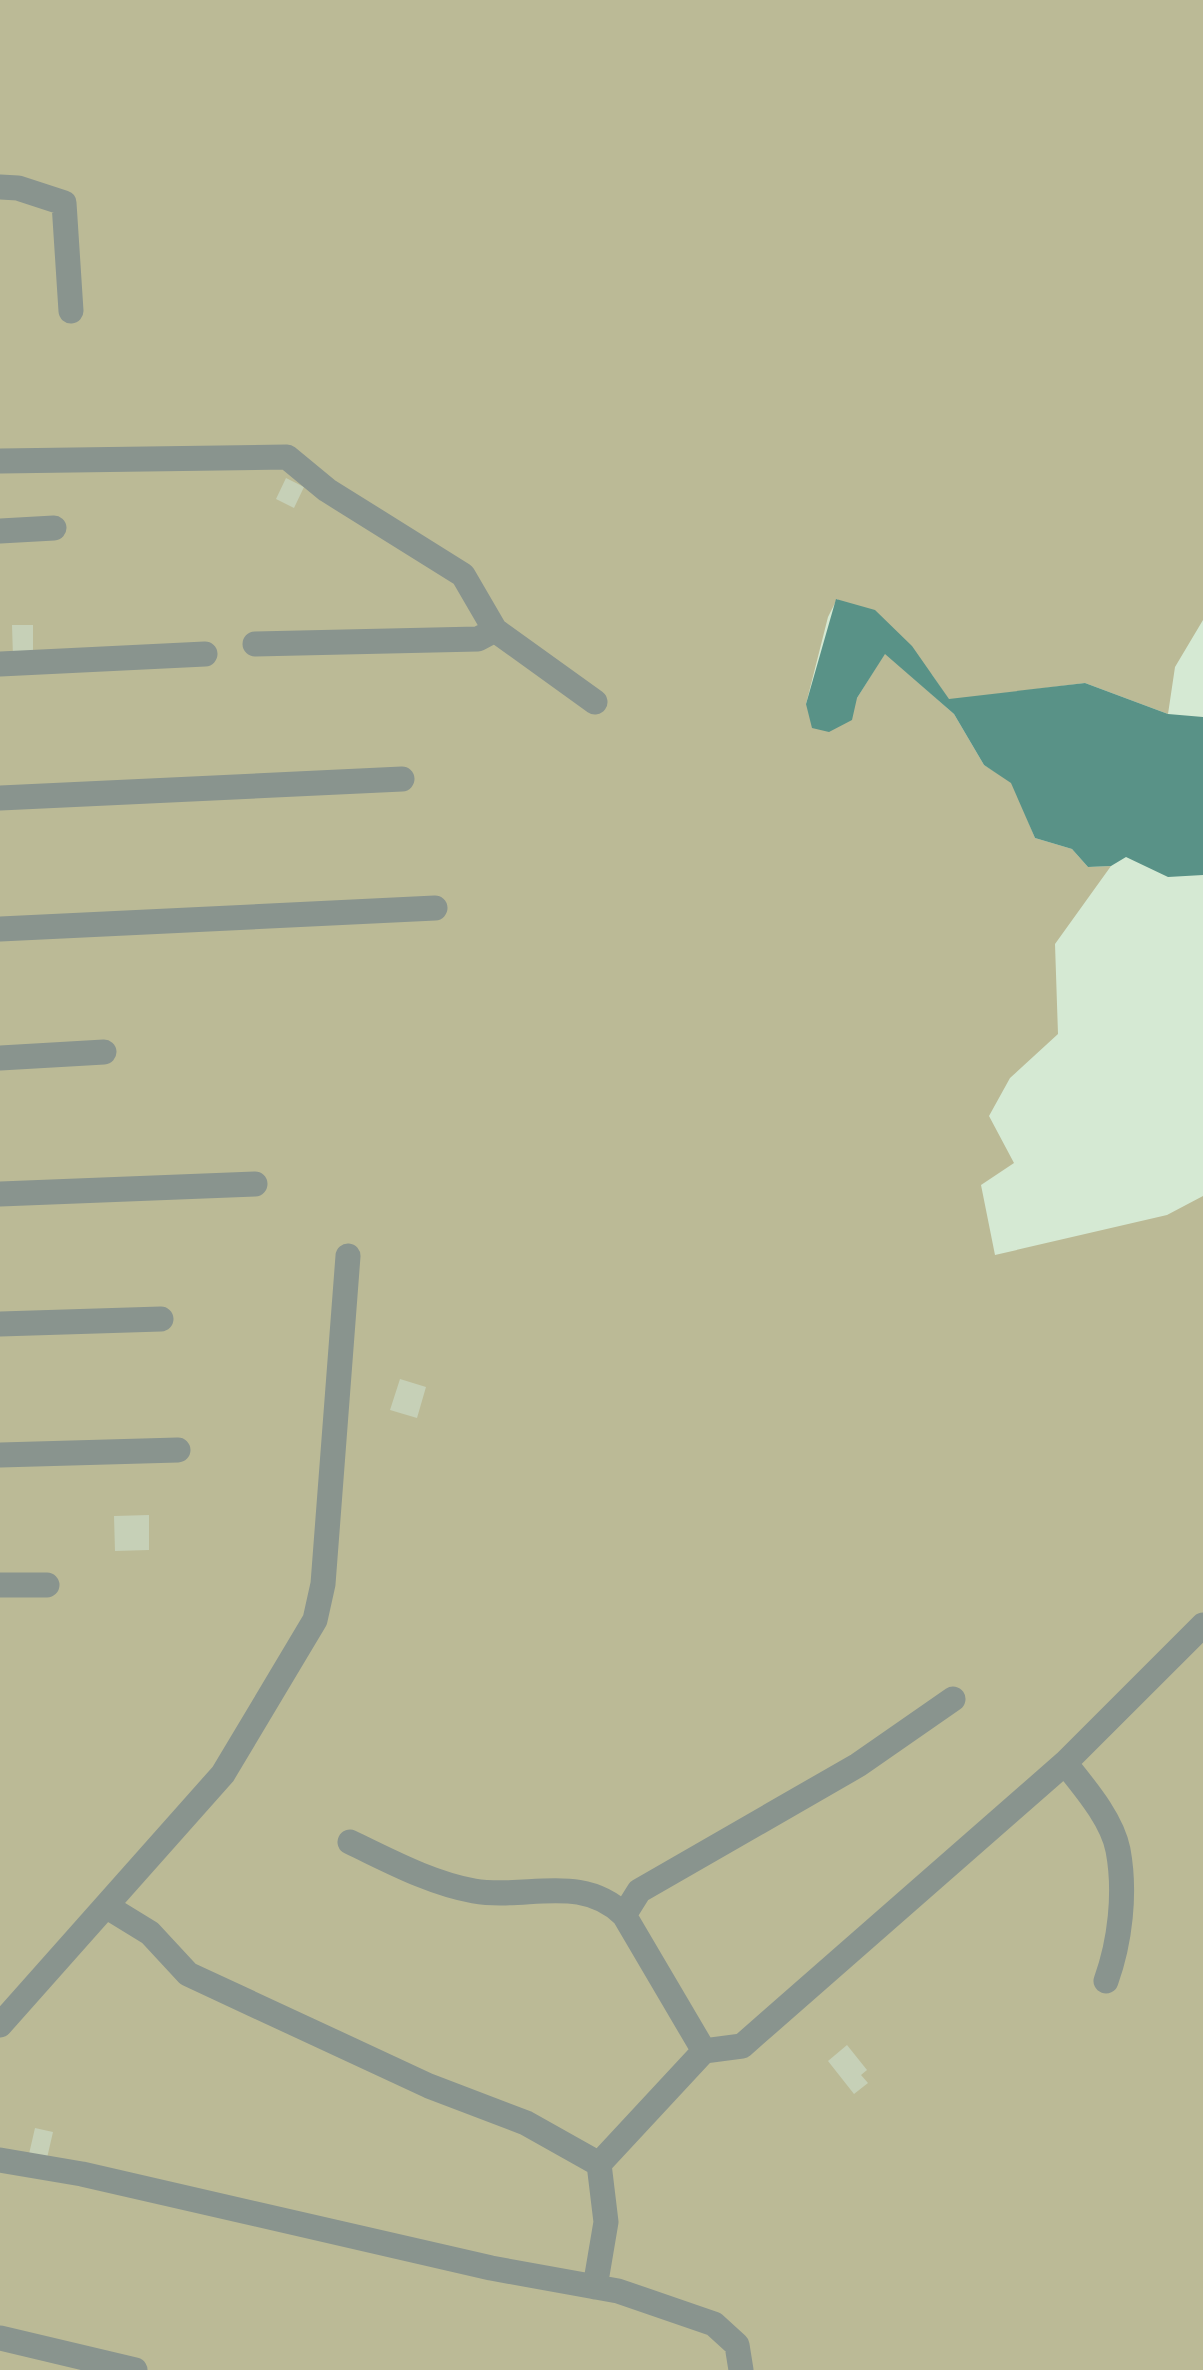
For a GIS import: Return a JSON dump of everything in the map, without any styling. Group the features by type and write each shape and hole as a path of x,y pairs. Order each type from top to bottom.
{"street":[{"path":"0,187 18,188 64,203 71,311"},
{"path":"0,462 287,457 327,490 463,575 495,630 594,702"},
{"path":"0,531 54,528"},
{"path":"255,644 478,639 495,630"},
{"path":"0,664 204,654"},
{"path":"0,798 402,779"},
{"path":"0,929 435,908"},
{"path":"0,1058 104,1052"},
{"path":"0,1194 255,1184"},
{"path":"0,2026 223,1774 315,1620 323,1584 348,1256"},
{"path":"0,1324 161,1318"},
{"path":"0,1455 178,1450"},
{"path":"0,1586 47,1584"},
{"path":"595,2287 606,2222 599,2164 704,2050 742,2046 1066,1763 1203,1625"},
{"path":"624,1915 640,1891 858,1765 952,1699"},
{"path":"1066,1763 1094,1800 1118,1848 1120,1944 1106,1982"},
{"path":"350,1842 418,1875 477,1892 569,1889 610,1900 624,1915 704,2050"},
{"path":"106,1906 150,1933 188,1974 429,2086 526,2123 599,2164"},
{"path":"0,2160 82,2174 472,2264 595,2287 714,2324 737,2345 740,2370"},
{"path":"0,2338 135,2370"}],"green space":[{"path":"0,0 1203,0 1203,620 1175,667 1168,714 1085,683 949,700 932,675 837,599 828,617 806,704 857,698 885,653 954,714 984,765 1012,782 1035,838 1072,849 1088,867 1111,866 1055,944 1058,1034 1010,1078 989,1116 1014,1163 981,1185 995,1255 1167,1215 1203,1196 1203,2370 0,2370"}],"water":[{"path":"836,599 875,610 912,646 949,699 1085,683 1168,714 1203,717 1203,875 1168,877 1126,857 1111,866 1088,867 1072,849 1035,838 1011,783 984,765 954,714 885,654 857,698 852,720 829,732 812,728 806,704"}],"building":[{"path":"286,478 304,487 294,508 276,499"},
{"path":"12,625 33,625 33,657 13,657"},
{"path":"400,1379 426,1387 417,1418 390,1410"},
{"path":"149,1515 149,1550 115,1551 114,1516"},
{"path":"847,2045 867,2070 861,2075 868,2083 854,2094 828,2061"},
{"path":"35,2128 53,2132 47,2158 29,2154"}]}
